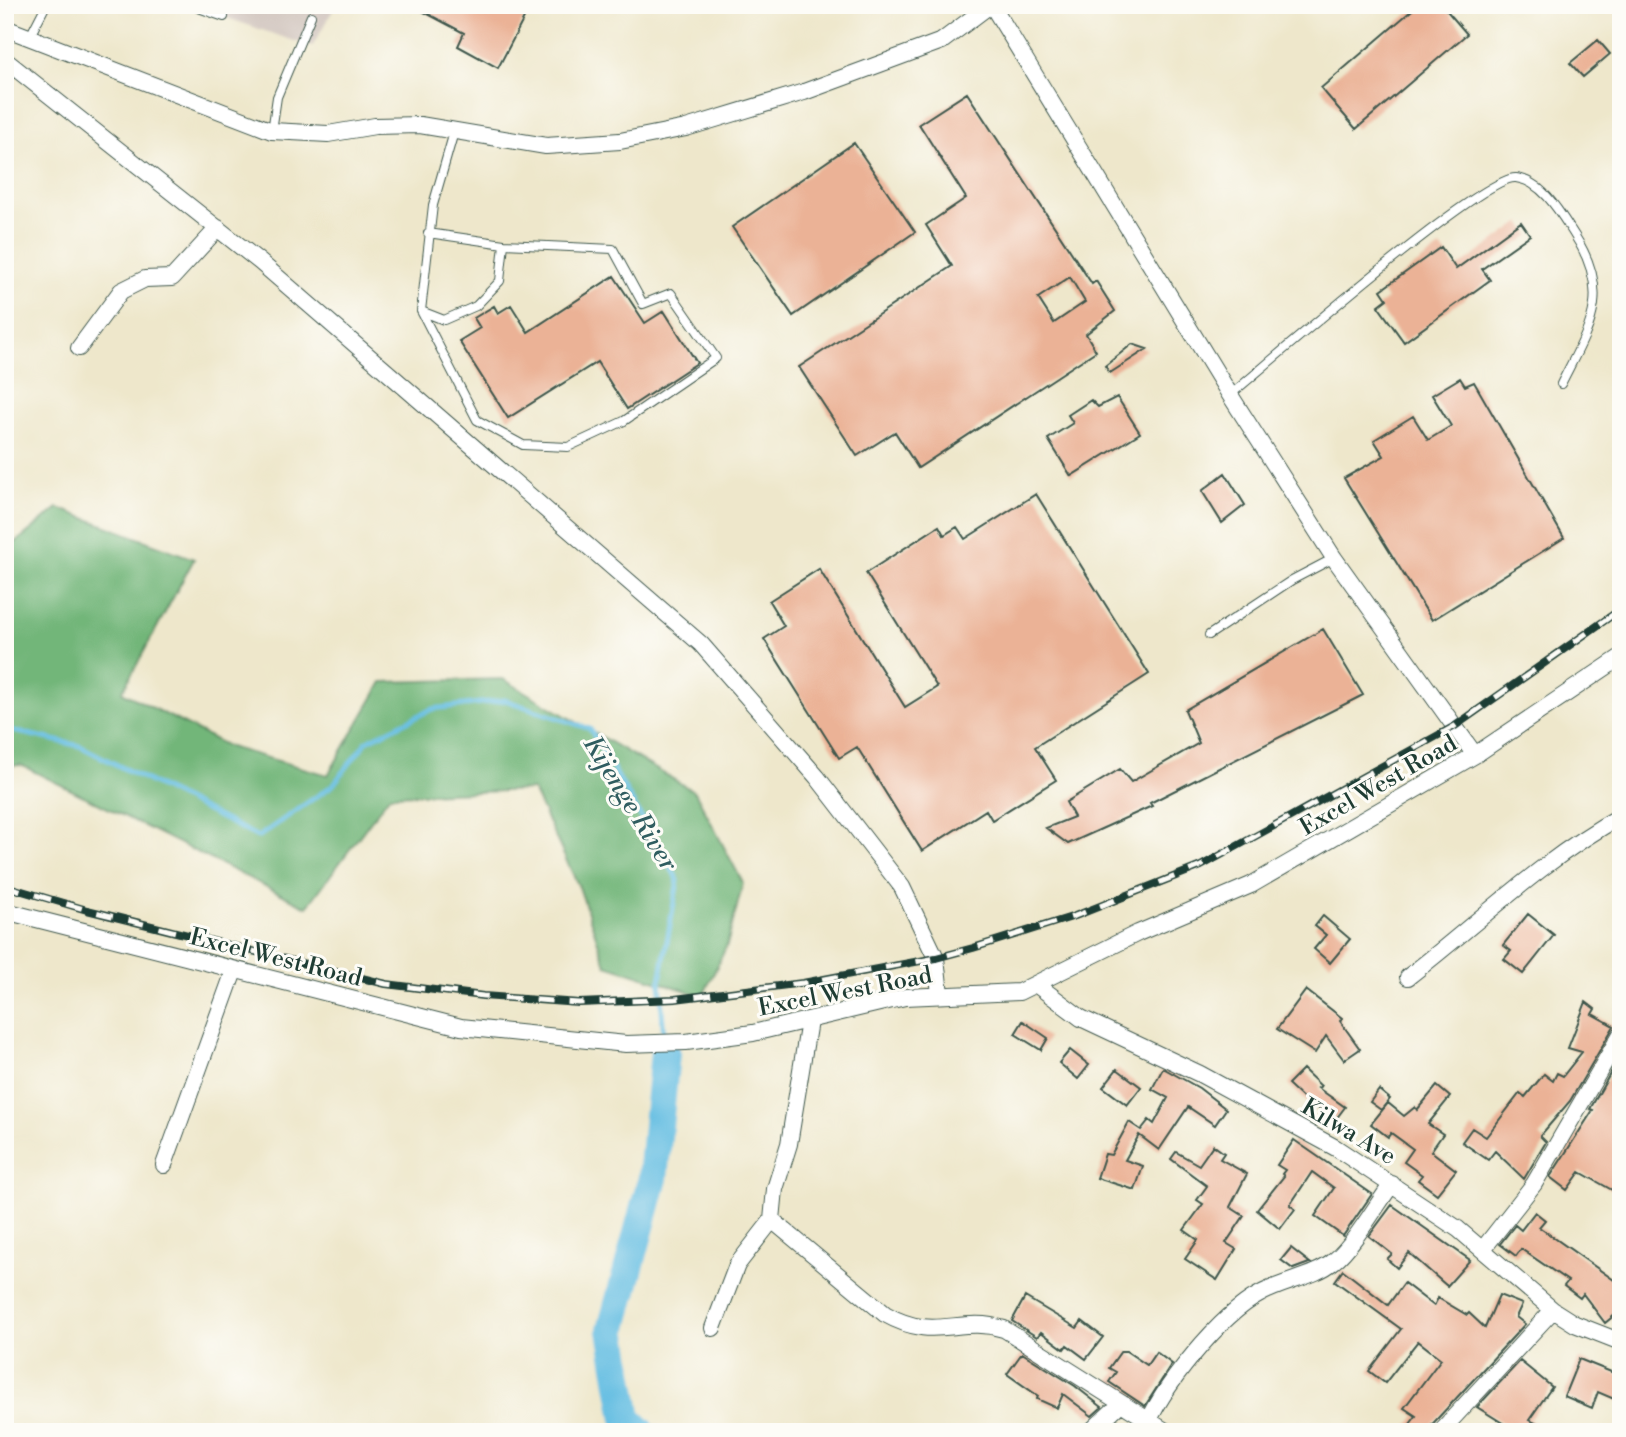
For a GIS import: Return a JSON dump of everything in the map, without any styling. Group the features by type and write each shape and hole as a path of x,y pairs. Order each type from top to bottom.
{"street":[{"path":"5,28 272,131 328,134 374,126 420,125 546,146 620,141 686,128 882,65 942,41 991,5 1230,395 1334,558 1475,755"},
{"path":"5,60 218,228 447,422 701,644 867,839 902,887 936,958 940,993"},
{"path":"79,348 121,291 145,279 172,278 218,228"},
{"name":"Excel West Road","path":"5,911 461,1027 625,1044 687,1042 753,1033 905,997 940,993 998,994 1037,985 1138,933 1251,885 1475,755 1621,657"},
{"path":"1408,977 1535,874 1583,839 1621,816"},
{"path":"164,1165 234,971"},
{"name":"Kilwa Ave","path":"1037,985 1081,1018 1200,1074 1336,1148 1483,1249 1553,1310 1575,1324 1621,1342"},
{"path":"713,1328 737,1265 772,1220 775,1189 789,1144 809,1021"},
{"path":"1483,1249 1534,1184 1621,1034"},
{"path":"1146,1426 1219,1325 1258,1294 1336,1260 1392,1184"},
{"path":"772,1220 885,1314 902,1324 937,1330 975,1325 1004,1329 1121,1403 1146,1426 1167,1432"},
{"path":"1440,1432 1553,1310"},
{"path":"1090,1432 1121,1403"}],"lane":[{"path":"29,38 46,5"},
{"path":"190,5 224,18"},
{"path":"272,131 277,97 311,16"},
{"path":"428,233 504,244 613,249 643,304 671,293 716,358 624,421 568,447 523,445 477,420 421,311 428,233 454,132"},
{"path":"1230,395 1454,211 1500,180 1516,177 1535,185 1552,203 1587,256 1594,287 1592,322 1561,384"},
{"path":"421,311 444,320 477,306 500,281 504,244"},
{"path":"1209,635 1292,580 1334,558"}],"shaded area":[{"path":"189,5 336,5 312,47"}],"green space":[{"path":"58,508 194,559 122,692 229,747 328,775 382,682 503,679 695,792 743,883 727,945 703,996 606,965 579,887 533,790 390,795 307,907 21,765 5,766 5,551"}],"building":[{"path":"411,5 531,5 498,68 458,46 464,33"},
{"path":"1418,5 1442,5 1467,34 1356,129 1321,88"},
{"path":"1598,40 1610,54 1583,77 1570,63"},
{"path":"967,93 1092,284 1096,281 1115,311 1086,334 1096,351 918,468 895,432 857,456 799,367 952,266 926,225 966,198 919,124","holes":["1070,277 1085,302 1054,323 1038,298"]},
{"path":"854,143 915,232 793,316 732,227"},
{"path":"1521,222 1530,235 1482,269 1490,280 1404,342 1378,306 1387,299 1381,290 1441,247 1456,269"},
{"path":"614,276 645,323 664,311 697,363 627,409 597,362 508,418 459,341 480,328 474,318 494,306 498,313 511,305 528,332"},
{"path":"1132,344 1147,349 1110,373 1105,366"},
{"path":"1460,378 1465,386 1474,382 1564,538 1432,620 1344,478 1384,456 1374,440 1413,416 1428,440 1451,426 1432,395"},
{"path":"1117,397 1140,433 1071,476 1048,439 1073,423 1068,415 1091,400 1098,407"},
{"path":"1225,473 1245,505 1222,523 1202,491"},
{"path":"1036,494 1149,674 1035,747 1056,780 992,820 986,810 922,851 857,747 839,758 764,639 784,626 769,601 819,569 905,707 937,687 866,573 939,526 944,535 957,527 965,539"},
{"path":"1323,629 1363,695 1150,803 1152,806 1068,844 1046,828 1074,817 1066,802 1120,769 1131,782 1199,743 1185,710"},
{"path":"1528,914 1554,935 1523,974 1504,959 1511,951 1503,945"},
{"path":"1323,916 1350,939 1330,963 1314,949 1326,935 1315,926"},
{"path":"1306,990 1342,1018 1340,1021 1360,1049 1344,1060 1326,1036 1315,1053 1277,1029"},
{"path":"1586,1002 1595,1009 1592,1014 1614,1026 1570,1101 1540,1136 1546,1142 1524,1179 1495,1151 1488,1160 1462,1142 1472,1128 1486,1137 1520,1093 1525,1097 1544,1074 1553,1081 1557,1073 1563,1076 1582,1052 1568,1048"},
{"path":"1023,1021 1048,1038 1041,1050 1015,1034"},
{"path":"1070,1050 1089,1065 1078,1079 1059,1063"},
{"path":"1617,1062 1621,1063 1617,1077 1621,1080 1621,1195 1580,1172 1567,1190 1550,1177 1593,1110 1590,1109"},
{"path":"1163,1068 1199,1088 1226,1109 1215,1125 1188,1107 1159,1150 1139,1135 1125,1160 1143,1166 1135,1190 1097,1178 1105,1154 1111,1155 1129,1122 1141,1130 1149,1120 1154,1124 1168,1098 1152,1089"},
{"path":"1117,1069 1141,1087 1127,1105 1103,1087"},
{"path":"1303,1069 1321,1086 1318,1088 1345,1107 1336,1119 1306,1101 1288,1084"},
{"path":"1437,1086 1450,1097 1428,1124 1443,1134 1431,1151 1456,1170 1437,1194 1418,1180 1422,1175 1404,1162 1413,1149 1391,1133 1388,1137 1371,1124 1388,1103 1404,1116 1415,1107 1417,1110"},
{"path":"1379,1090 1390,1099 1381,1110 1370,1102"},
{"path":"1294,1140 1372,1194 1343,1236 1315,1216 1334,1188 1312,1172 1290,1205 1295,1209 1280,1229 1257,1210 1284,1176 1282,1174 1285,1170 1277,1165"},
{"path":"1213,1145 1224,1153 1220,1159 1247,1174 1230,1207 1244,1216 1226,1243 1236,1249 1217,1280 1185,1259 1198,1240 1184,1230 1203,1204 1197,1200 1207,1186 1171,1159 1176,1152 1199,1165"},
{"path":"1392,1205 1470,1260 1447,1286 1409,1253 1397,1268 1387,1259 1392,1254 1369,1236"},
{"path":"1535,1212 1545,1220 1539,1227 1621,1285 1621,1310 1605,1323 1583,1294 1580,1298 1564,1286 1568,1281 1521,1249 1516,1256 1500,1244 1515,1225 1521,1230"},
{"path":"1291,1248 1310,1263 1293,1269 1281,1260"},
{"path":"1343,1270 1388,1305 1404,1283 1434,1306 1438,1298 1467,1315 1469,1313 1485,1328 1499,1295 1522,1304 1516,1317 1525,1324 1425,1432 1404,1432 1416,1416 1404,1408 1441,1359 1418,1341 1385,1383 1369,1371 1401,1329 1335,1281"},
{"path":"1025,1297 1077,1328 1082,1321 1103,1337 1086,1359 1067,1345 1064,1349 1041,1332 1037,1337 1012,1321"},
{"path":"1121,1351 1126,1351 1147,1365 1156,1352 1172,1364 1145,1406 1109,1382 1116,1372 1109,1368"},
{"path":"1022,1353 1075,1386 1102,1407 1092,1416 1063,1394 1057,1408 1037,1399 1038,1396 1007,1374"},
{"path":"1579,1359 1621,1376 1621,1402 1598,1392 1592,1408 1564,1396"},
{"path":"1520,1361 1552,1387 1529,1420 1554,1432 1517,1432 1477,1407"},
{"path":"1118,1420 1132,1432 1106,1432"}],"waterway":[{"name":"Kijenge River","path":"5,729 80,746 258,837 333,785 367,741 432,709 505,700 590,729 678,880 660,981 665,1053"},
{"name":"Kijenge River","path":"641,1432 627,1419 612,1330 653,1178 665,1053"}],"railway":[{"path":"5,886 87,910 386,984 483,996 579,1003 675,999 803,983 936,958 973,948 1075,916 1201,866 1455,726 1621,609"}]}
